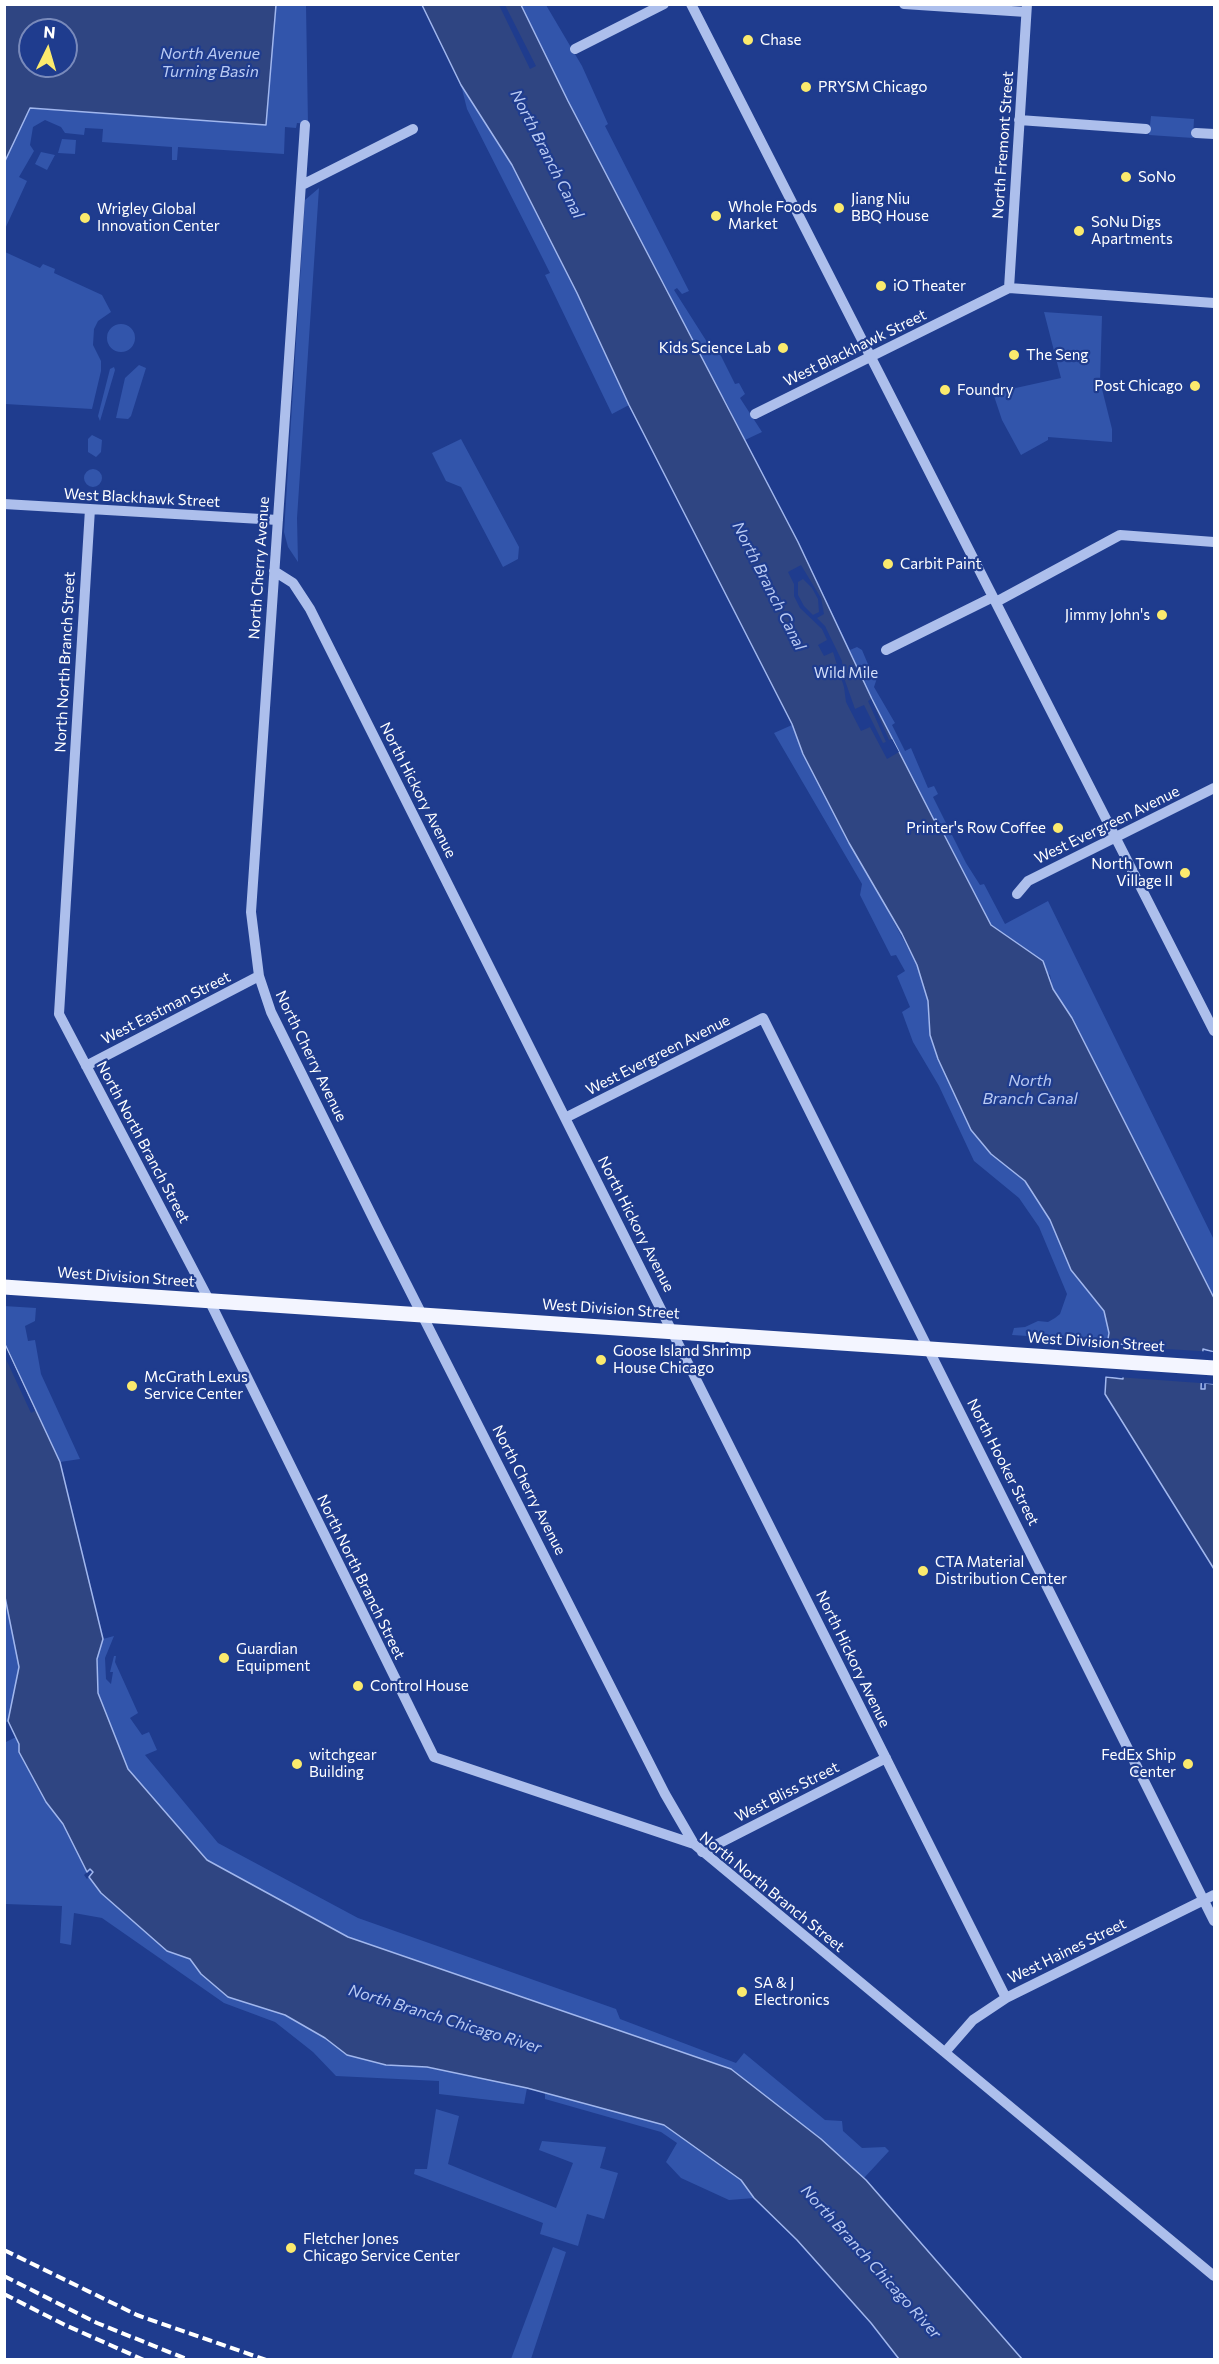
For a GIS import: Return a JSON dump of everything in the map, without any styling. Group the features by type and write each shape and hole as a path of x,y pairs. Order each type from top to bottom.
{"main road":[{"name":"West Division Street","path":"4,1287 1215,1368"}],"street":[{"path":"575,49 664,4"},
{"path":"692,4 1215,1031"},
{"path":"904,4 1027,8"},
{"name":"North Fremont Street","path":"1009,288 1027,8"},
{"path":"1019,120 1146,129"},
{"name":"North Cherry Avenue","path":"305,125 251,912 259,976 271,1012 664,1794 698,1848"},
{"path":"302,185 413,129"},
{"path":"1196,133 1215,134"},
{"path":"1009,288 1215,303"},
{"name":"West Blackhawk Street","path":"755,414 1009,288"},
{"name":"West Blackhawk Street","path":"4,504 278,520"},
{"name":"North North Branch Street","path":"90,509 59,1014 209,1300 434,1757 698,1848 1215,2276"},
{"path":"886,650 994,599 1120,535 1215,542"},
{"name":"North Hickory Avenue","path":"274,571 292,583 310,609 674,1331 1006,1998"},
{"name":"West Evergreen Avenue","path":"1017,894 1028,881 1215,788"},
{"name":"West Eastman Street","path":"86,1066 259,976"},
{"name":"West Evergreen Avenue","path":"565,1118 763,1018"},
{"name":"North Hooker Street","path":"763,1018 1215,1921"},
{"name":"West Bliss Street","path":"698,1848 886,1758"},
{"name":"West Haines Street","path":"946,2051 973,2020 1006,1998 1215,1895"}],"shaded area":[{"path":"276,5 306,5 308,124 297,123 296,128 285,127 284,154 178,147 177,160 172,160 172,147 102,142 103,129 85,128 84,135 65,133 61,127 45,120 33,127 30,145 34,151 19,177 27,181 5,229 5,161 29,108 266,125"},
{"path":"521,5 546,5 582,66 608,124 605,126 689,291 682,294 677,288 674,290 714,353 720,354 735,384 739,383 745,394 740,398 762,432 745,440 725,400 686,351 687,329 681,317 676,319 669,293 637,233 626,225 619,198 612,185 601,178 594,151 586,136 575,128 568,101"},
{"path":"461,85 512,165 577,293 629,405 612,414 545,275 550,273 467,109"},
{"path":"1151,116 1194,119 1193,138 1149,135"},
{"path":"62,139 76,140 75,154 58,153"},
{"path":"41,152 55,155 47,170 35,164"},
{"path":"319,188 297,518 298,562 288,547 284,532 305,200"},
{"path":"5,252 40,268 43,264 55,269 54,273 102,295 111,312 98,321 94,329 93,345 101,361 101,371 92,409 5,404"},
{"path":"1044,312 1102,316 1100,381 1112,429 1112,442 1048,437 1048,440 1021,455 1002,420 993,393 1061,378"},
{"path":"121,324 131,328 135,338 131,348 121,352 111,348 107,338 111,328"},
{"path":"139,365 146,368 131,416 128,419 116,418 125,378"},
{"path":"114,367 100,421 98,416 110,369"},
{"path":"92,435 102,440 101,452 96,457 88,452 88,439"},
{"path":"461,439 519,547 518,559 503,567 461,487 446,481 432,453"},
{"path":"93,469 99,472 102,478 99,484 93,487 87,484 84,478 87,472"},
{"path":"798,542 850,650 857,647 862,650 873,676 877,678 874,687 895,723 892,725 905,751 911,748 928,788 934,786 938,794 933,797 966,863 980,885 984,884 1005,924 1048,901 1214,1240 1214,1298 1072,1018 1053,989 1050,975 991,925 937,819 934,821 887,759"},
{"path":"792,725 803,754 917,965 928,1001 930,1035 938,1059 991,1154 1025,1180 1050,1220 1071,1270 1104,1311 1109,1333 1107,1345 1089,1344 1089,1340 1012,1335 1014,1328 1025,1327 1038,1321 1048,1322 1055,1318 1060,1314 1067,1294 1039,1227 1019,1198 974,1161 939,1086 913,1042 902,1012 910,1007 897,976 905,971 896,955 891,956 860,895 862,884 774,733"},
{"path":"4,1306 36,1308 35,1321 25,1326 28,1341 35,1340 41,1374 80,1459 60,1462 5,1342"},
{"path":"4,1592 19,1667 8,1721 5,1723"},
{"path":"114,1636 105,1658 106,1679 111,1684 113,1672 110,1672 114,1656 116,1656 115,1662 138,1713 130,1718 142,1735 149,1732 157,1750 145,1755 218,1843 358,1918 616,2009 620,2019 736,2063 744,2053 825,2120 842,2121 843,2131 862,2148 885,2147 889,2151 864,2178 821,2139 731,2069 348,1937 207,1860 128,1769 98,1692 97,1659 103,1639"},
{"path":"16,1737 46,1802 63,1824 87,1872 84,1875 87,1879 89,1877 101,1893 167,1951 190,1959 201,1974 228,1997 285,2015 325,2038 347,2055 386,2065 427,2067 527,2088 524,2104 439,2094 439,2081 336,2076 313,2052 275,2022 224,2003 102,1918 74,1913 71,1945 60,1943 62,1906 5,1904 4,1743"},
{"path":"545,2092 664,2125 741,2180 754,2198 729,2200 681,2178 666,2162 677,2143 661,2132 545,2099"},
{"path":"436,2109 459,2116 448,2164 556,2208 573,2163 539,2150 542,2141 606,2147 600,2168 618,2173 604,2219 587,2214 578,2246 540,2234 543,2223 414,2174 415,2169 427,2169"},
{"path":"553,2247 566,2252 531,2359 511,2359"}],"water":[{"name":"North Avenue Turning Basin","path":"5,4 276,5 266,125 30,108 5,161"},
{"name":"North Branch Canal","path":"422,5 521,5 568,101 798,542 872,699 934,820 936,819 991,925 1043,961 1053,989 1072,1018 1214,1298 1214,1352 1203,1349 1201,1389 1205,1389 1205,1383 1214,1384 1214,1569 1105,1394 1106,1377 1123,1379 1125,1344 1107,1345 1109,1333 1104,1311 1071,1270 1050,1220 1025,1181 991,1154 971,1130 938,1059 930,1035 928,1001 917,965 902,934 849,843 803,754 792,724 629,405 577,293 512,165 461,85"},
{"name":"North Branch Chicago River","path":"4,1342 60,1462 103,1639 97,1659 98,1693 128,1769 207,1860 348,1937 731,2069 821,2139 866,2180 1022,2359 899,2359 871,2323 797,2240 754,2198 741,2180 664,2125 527,2088 427,2067 386,2065 347,2055 325,2038 285,2015 228,1997 201,1974 190,1959 167,1951 101,1893 89,1877 93,1872 90,1869 87,1872 63,1824 46,1802 19,1752 19,1744 8,1721 19,1667 4,1592"}],"pier":[{"path":"499,5 505,5 536,66 530,69"},
{"path":"801,565 821,598 824,614 817,618 825,626 842,661 843,675 855,709 864,705 883,743 886,742 868,701 871,699 889,740 892,739 899,752 887,759 870,727 861,731 846,702 844,687 833,652 824,656 818,645 827,640 822,629 800,608 794,596 794,584 788,572","holes":["803,579 818,599 819,612 813,615 798,595 798,582"]},
{"path":"1104,1345 1214,1352 1214,1355 1206,1354 1205,1380 1214,1381 1214,1384 1103,1376 1106,1374 1120,1376 1122,1349 1107,1348"},
{"path":"5,1346 35,1411 31,1413 5,1357"}],"railway":[{"path":"4,2250 137,2315 266,2360"},
{"path":"4,2276 97,2323 189,2360"},
{"path":"4,2294 65,2325 144,2360"}],"place":[{"name":"Chase","path":"748,40"},
{"name":"PRYSM Chicago","path":"806,87"},
{"name":"SoNo","path":"1126,177"},
{"name":"Jiang Niu BBQ House","path":"839,208"},
{"name":"Whole Foods Market","path":"716,216"},
{"name":"Wrigley Global Innovation Center","path":"85,218"},
{"name":"SoNu Digs Apartments","path":"1079,231"},
{"name":"iO Theater","path":"881,286"},
{"name":"Kids Science Lab","path":"783,348"},
{"name":"The Seng","path":"1014,355"},
{"name":"Post Chicago","path":"1195,386"},
{"name":"Foundry","path":"945,390"},
{"name":"Carbit Paint","path":"888,564"},
{"name":"Jimmy John's","path":"1162,615"},
{"name":"Printer's Row Coffee","path":"1058,828"},
{"name":"North Town Village II","path":"1185,873"},
{"name":"Goose Island Shrimp House Chicago","path":"601,1360"},
{"name":"McGrath Lexus Service Center","path":"132,1386"},
{"name":"CTA Material Distribution Center","path":"923,1571"},
{"name":"Guardian Equipment","path":"224,1658"},
{"name":"Control House","path":"358,1686"},
{"name":"witchgear Building","path":"297,1764"},
{"name":"FedEx Ship Center","path":"1188,1764"},
{"name":"SA & J Electronics","path":"742,1992"},
{"name":"Fletcher Jones Chicago Service Center","path":"291,2248"}],"park label":[{"name":"Wild Mile","path":"846,673"}]}
